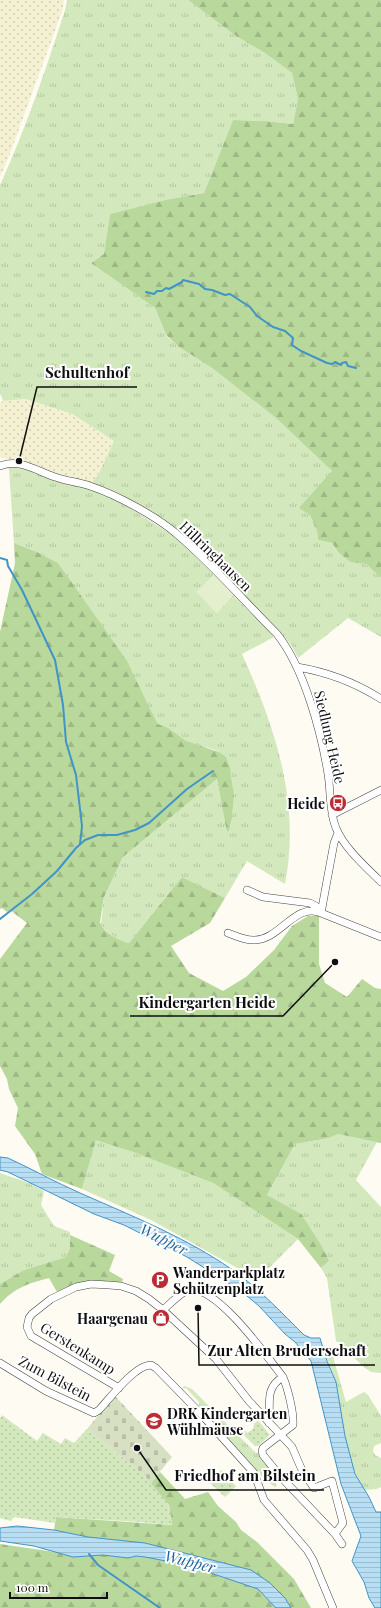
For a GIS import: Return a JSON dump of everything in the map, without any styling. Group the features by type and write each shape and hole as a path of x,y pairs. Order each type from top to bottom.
{"street":[{"name":"Hillringhausen","path":"2,464 19,464 55,477 91,486 124,501 162,523 196,551 277,634"},
{"name":"Siedlung Heide","path":"277,634 298,667 312,708 330,786 332,815 338,833 381,882"},
{"name":"Siedlung Heide","path":"298,667 315,670 339,679 363,689 381,699"},
{"path":"332,815 381,790"},
{"path":"321,913 334,843 338,833"},
{"path":"247,890 263,898 310,903 316,906 321,913"},
{"path":"228,933 255,940 273,935 294,918 304,912 313,910 381,936"},
{"name":"Gerstenkamp","path":"119,1388 31,1336 27,1327 29,1318 51,1299 76,1287 91,1284 115,1285 136,1291 163,1310"},
{"path":"335,1534 343,1523 332,1480 314,1488 301,1468 292,1447 282,1435 249,1401 216,1359 163,1310 185,1291 194,1290 206,1294 227,1309 283,1377 286,1384 293,1422 291,1428 282,1435 263,1448 263,1455 280,1476 335,1534 342,1544"},
{"name":"Zum Bilstein","path":"1,1365 46,1391 94,1413 99,1410 119,1388 142,1367 151,1365 156,1368 201,1414 254,1473 264,1500 314,1560 333,1608"},
{"path":"269,1423 270,1393 276,1381 283,1377"}],"shaded area":[{"path":"0,0 64,0 63,9 0,177"},
{"path":"25,399 71,414 114,441 99,473 92,483 0,457 0,403 3,401"}],"green space":[{"path":"67,0 188,0 236,36 265,53 292,73 298,99 293,124 233,120 204,193 165,200 110,214 104,254 91,263 155,308 166,336 179,347 212,368 276,418 332,471 310,515 317,531 318,540 332,543 339,553 351,561 366,564 381,578 381,637 348,618 298,658 291,645 280,632 263,617 197,548 178,531 157,517 92,483 99,473 114,441 72,414 25,399 3,401 0,395 0,185 35,98 65,10"},
{"path":"188,0 381,0 381,578 366,564 351,562 339,553 332,543 318,540 317,531 310,515 299,508 332,471 276,418 212,368 179,347 166,335 155,308 91,263 104,254 110,214 165,200 204,193 233,120 293,124 298,99 292,73 265,53 236,36"},
{"path":"18,466 93,489 124,504 175,537 214,575 197,592 217,613 233,595 274,637 242,654 265,709 282,766 290,824 289,854 285,884 247,861 225,898 182,877 129,943 114,936 101,925 104,897 123,857 217,779 226,828 229,832 233,802 232,778 225,759 219,752 187,742 158,724 90,610 58,563 37,552 14,543 9,469 2,468"},
{"path":"14,543 37,552 58,563 127,661 158,724 168,728 186,741 219,752 226,757 230,768 234,795 229,832 226,828 217,779 123,857 104,897 100,922 104,929 116,938 129,943 182,877 225,898 210,923 171,946 189,973 223,991 246,977 274,950 292,926 308,916 319,916 319,964 325,983 347,997 362,979 375,988 381,989 381,1143 338,1134 329,1138 295,1144 267,1195 301,1214 321,1245 329,1261 321,1268 298,1239 213,1183 133,1152 96,1140 82,1189 42,1174 35,1154 15,1126 18,1108 9,1089 7,1079 0,1066 0,959 27,923 10,910 7,912 2,908 0,909 0,632 15,563"},
{"path":"214,575 233,595 217,613 197,592"},
{"path":"338,1134 377,1142 356,1180 381,1207 381,1373 371,1372 365,1368 336,1341 327,1278 321,1268 329,1261 267,1195 295,1144 329,1138"},
{"path":"96,1139 213,1183 298,1239 260,1277 239,1269 151,1220 82,1189"},
{"path":"0,1173 29,1183 44,1191 41,1205 54,1226 70,1232 70,1248 66,1257 24,1270 0,1284"},
{"path":"70,1235 115,1255 109,1271 123,1279 122,1283 70,1286 57,1292 49,1278 16,1290 5,1298 0,1304 0,1284 24,1270 66,1257 70,1248"},
{"path":"330,1346 346,1402 364,1392 368,1395 381,1416 381,1443 374,1446 373,1451 375,1455 381,1458 381,1487 377,1489 365,1490 353,1467 345,1439 335,1380 324,1349"},
{"path":"185,1386 192,1389 255,1452 264,1459 277,1486 275,1487 261,1476 259,1471 257,1471 199,1405 199,1402 186,1388 182,1389"},
{"path":"115,1396 172,1457 150,1484 146,1477 87,1429"},
{"path":"2,1415 37,1441 43,1433 61,1444 65,1438 74,1443 87,1429 146,1477 169,1505 172,1525 56,1517 55,1523 14,1517 11,1521 0,1518 0,1418"},
{"path":"258,1420 270,1435 258,1446 255,1446 239,1430 242,1427 247,1433 253,1429 254,1424"},
{"path":"221,1470 236,1486 225,1497 210,1483"},
{"path":"160,1472 185,1499 208,1492 218,1506 236,1522 241,1530 257,1542 294,1579 311,1608 291,1608 285,1598 251,1570 145,1543 88,1537 54,1530 56,1517 172,1525 169,1505 150,1484"},
{"path":"0,1544 62,1553 73,1557 103,1555 128,1558 136,1556 187,1565 258,1589 276,1608 0,1608"}],"water":[{"path":"0,1157 8,1158 71,1189 140,1219 200,1249 246,1280 271,1302 304,1335 311,1338 320,1338 327,1361 336,1382 345,1436 355,1474 376,1512 381,1512 381,1608 375,1608 369,1598 364,1582 352,1561 361,1536 341,1484 311,1361 295,1342 285,1334 259,1306 241,1291 187,1257 124,1225 94,1214 8,1172 0,1170"},
{"path":"17,1526 54,1530 88,1537 145,1543 251,1570 270,1583 285,1598 291,1608 276,1608 258,1589 187,1565 136,1556 128,1558 103,1555 73,1557 34,1546 0,1541 0,1528"}],"waterway":[{"path":"146,292 154,294 157,291 162,291 166,288 169,289 183,280 199,284 205,289 225,295 230,294 250,307 257,316 273,327 285,331 293,338 292,345 301,351 327,363 332,364 335,362 341,365 342,363 346,362 348,366 356,368"},
{"path":"0,558 7,560 8,566 22,590 55,660 63,705 66,742 76,775 82,826 80,844"},
{"path":"0,919 32,894 57,871 76,848 85,840 98,835 117,835 135,830 149,823 187,789 213,771"},
{"name":"Wupper","path":"89,1554 98,1565 160,1608"}],"place":[{"name":"Schultenhof","path":"19,461"},
{"name":"Heide","path":"338,803"},
{"name":"Kindergarten Heide","path":"335,962"},
{"name":"Wanderparkplatz Schützenplatz","path":"160,1280"},
{"name":"Zur Alten Bruderschaft","path":"198,1308"},
{"name":"Haargenau","path":"161,1318"},
{"name":"DRK Kindergarten Wühlmäuse","path":"154,1421"},
{"name":"Friedhof am Bilstein","path":"137,1448"}]}
